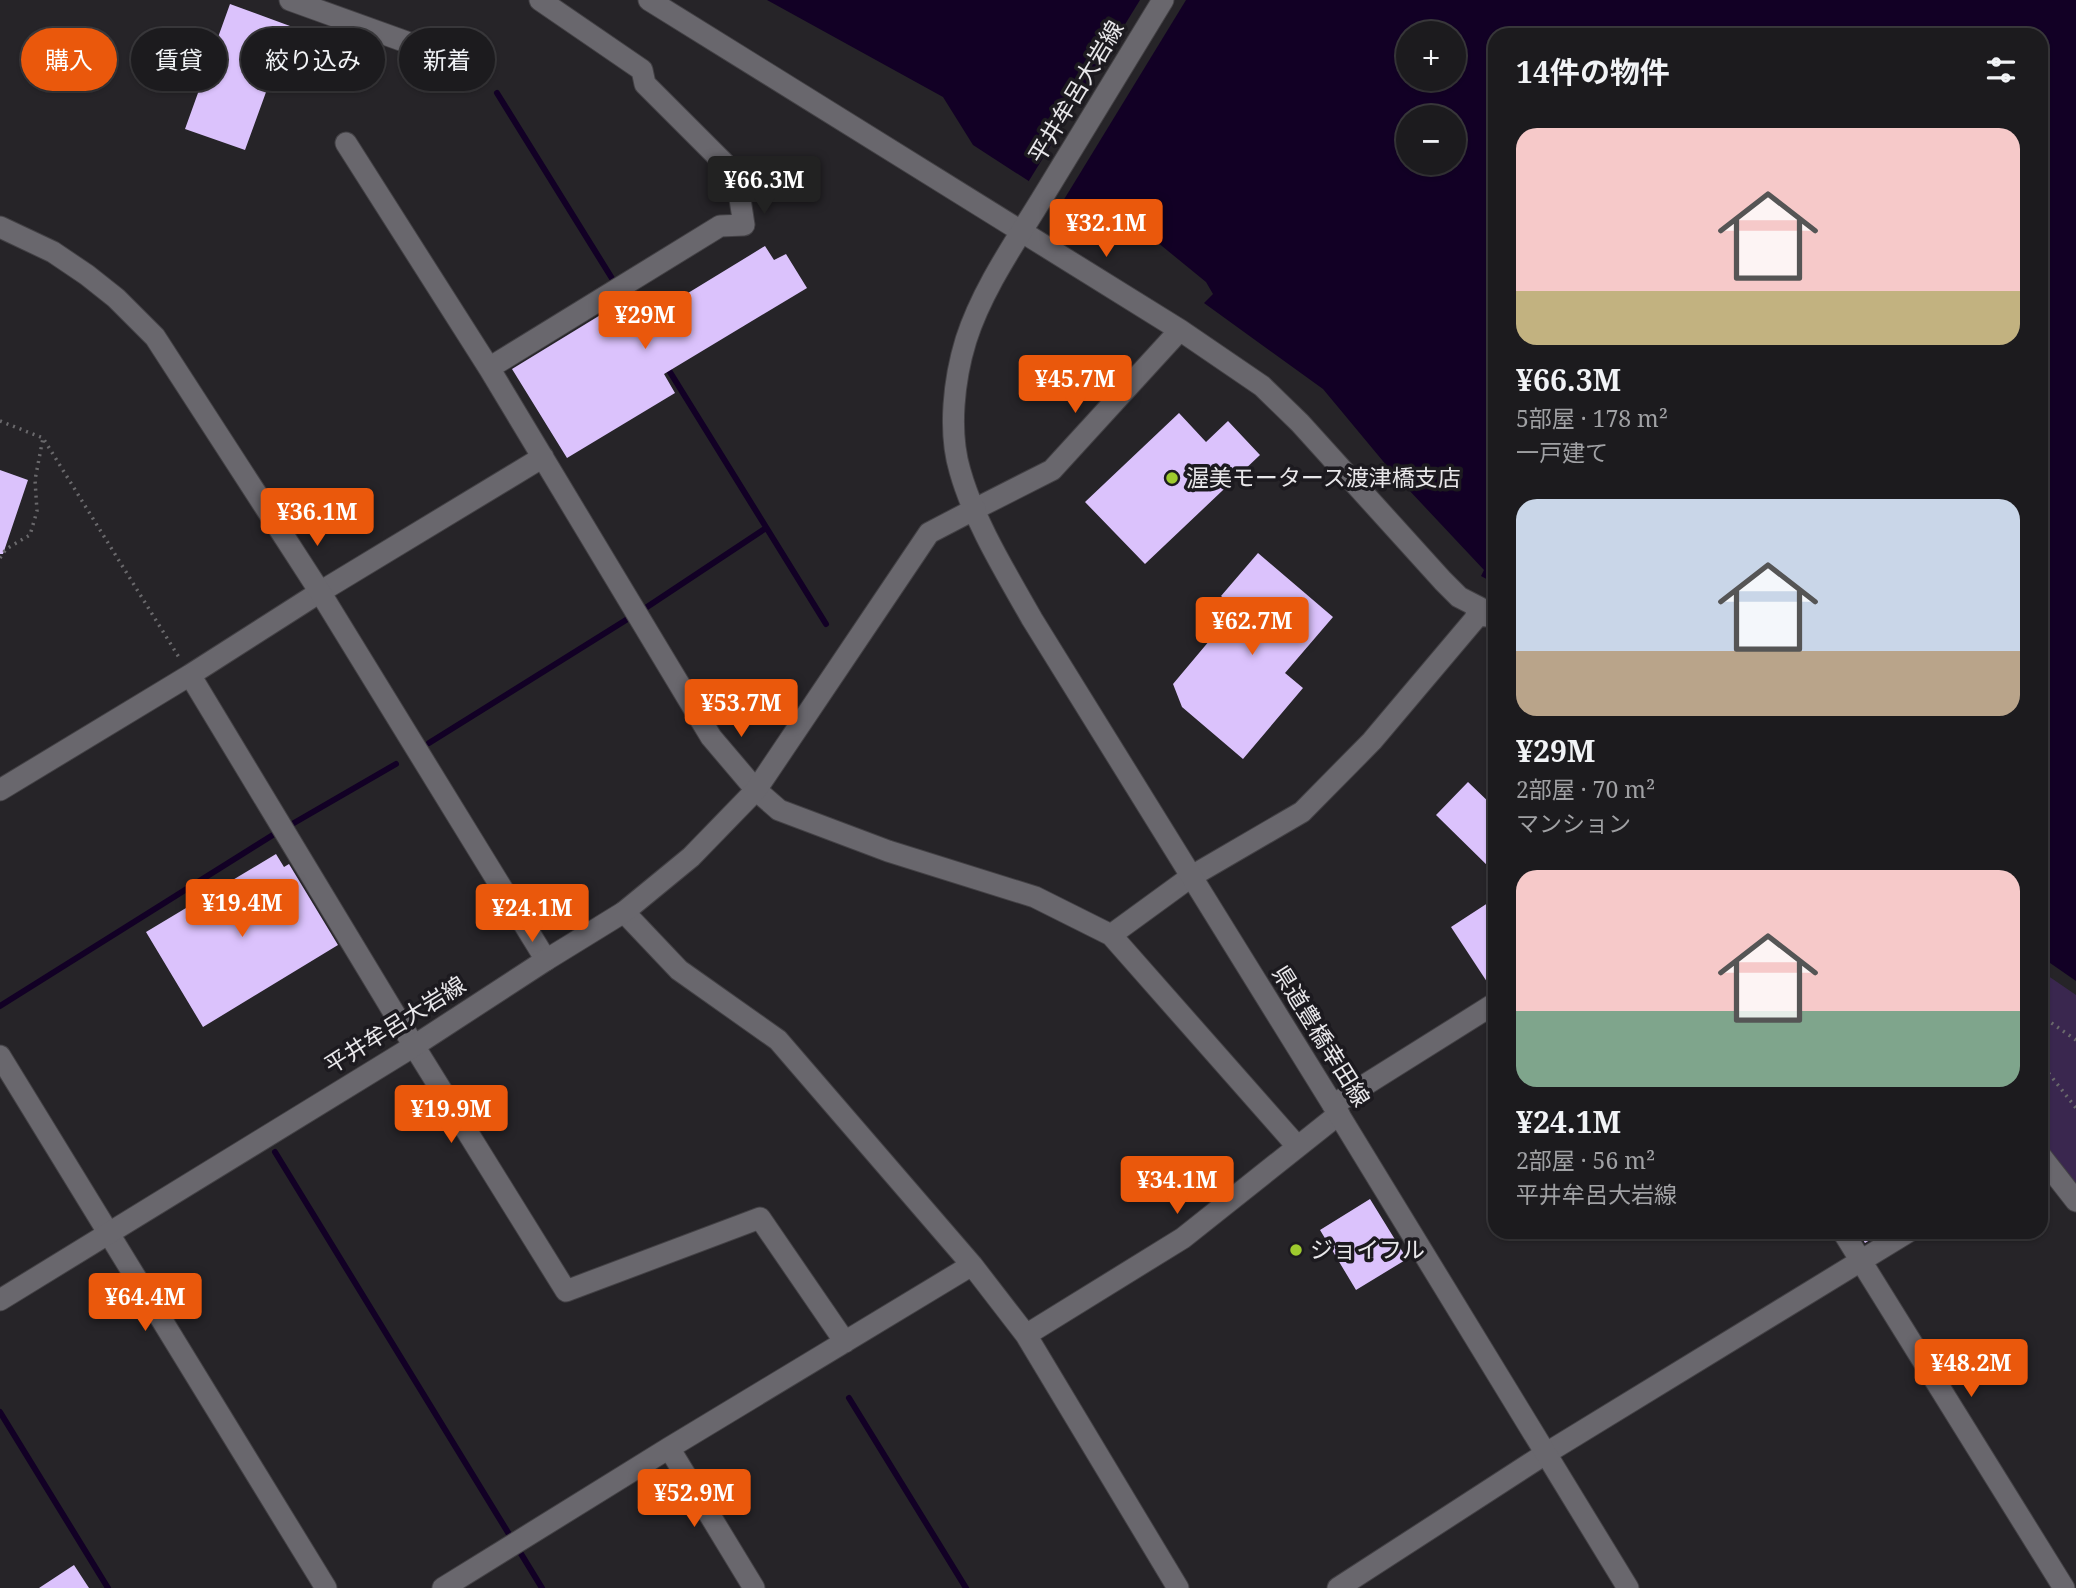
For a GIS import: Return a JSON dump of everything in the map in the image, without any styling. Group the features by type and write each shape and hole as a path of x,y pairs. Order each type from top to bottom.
{"street":[{"path":"290,0 399,39"},
{"path":"489,368 720,226 744,225 740,199 724,163 645,84 642,70 540,0"},
{"path":"649,0 1023,229 1262,386 1300,423 1443,581 1459,597 1486,612 1475,619 1372,741 1302,812 1192,876 1111,936"},
{"name":"平井牟呂大岩線","path":"0,1300 414,1046 624,912 691,857 756,790 929,533 975,509 960,470 955,439 954,403 966,341 979,306 1023,229 1163,0"},
{"path":"346,143 489,368 711,737 756,790 779,810 888,851 1035,897 1111,936 1297,1146"},
{"path":"0,227 52,252 87,275 116,298 155,337 320,592 546,960"},
{"path":"975,509 1052,470 1180,330"},
{"path":"0,790 543,457"},
{"name":"県道豊橋幸田線","path":"975,509 994,551 1032,619 1336,1109 1628,1588"},
{"path":"190,675 566,1291 760,1218 845,1342"},
{"path":"624,912 679,970 778,1040 972,1265 1026,1335 1178,1588"},
{"path":"1026,1335 1183,1238 1297,1146 1336,1109 1488,1008"},
{"path":"0,1056 326,1588"},
{"path":"2048,1165 2076,1200"},
{"path":"1847,1239 2064,1588"},
{"path":"1338,1588 1545,1454 1897,1239"},
{"path":"443,1588 972,1265"},
{"path":"669,1448 754,1588"}],"path":[{"path":"0,421 43,438 190,675"},
{"path":"0,558 6,549 30,535 37,512 35,480 43,438"},
{"path":"2048,1021 2076,1040"},
{"path":"2048,1072 2075,1105"}],"shaded area":[{"path":"767,0 2076,0 2076,981 2048,962 2048,28 1488,28 1488,580 1481,576 1484,570 1392,472 1323,389 1204,303 1213,294 1206,282 1135,224 1120,218 1095,224 973,145 943,97"},
{"path":"2048,976 2076,995 2076,1187 2048,1150"}],"pier":[{"path":"1140,0 1186,0 1060,206 1027,184"}],"building":[{"path":"230,4 290,26 241,28 241,91 266,91 245,150 185,129 199,91 227,91 227,28 221,28"},
{"path":"765,246 774,260 786,254 807,288 664,374 675,393 567,458 512,369 620,303 634,326"},
{"name":"渥美モータース渡津橋支店","path":"1179,413 1206,442 1228,421 1260,455 1145,564 1085,502"},
{"path":"0,470 28,480 3,554 0,554"},
{"path":"1258,553 1333,617 1285,673 1303,688 1243,759 1182,707 1173,684 1236,609 1221,596"},
{"path":"1468,782 1488,801 1488,866 1436,815"},
{"path":"276,854 284,867 289,864 338,945 203,1027 146,932"},
{"path":"1488,903 1488,983 1451,927"},
{"path":"1370,1199 1407,1259 1356,1290 1320,1230"},
{"path":"74,1565 89,1588 39,1588"}],"waterway":[{"path":"497,93 613,280"},
{"path":"621,293 643,328"},
{"path":"665,364 826,624"},
{"path":"644,609 766,528"},
{"path":"429,743 626,620"},
{"path":"287,827 396,764"},
{"path":"0,1006 276,833"},
{"path":"275,1152 542,1588"},
{"path":"849,1398 966,1588"},
{"path":"0,1412 108,1588"}],"place":[{"name":"渥美モータース渡津橋支店","path":"1172,478"},
{"name":"ジョイフル","path":"1296,1250"}]}
